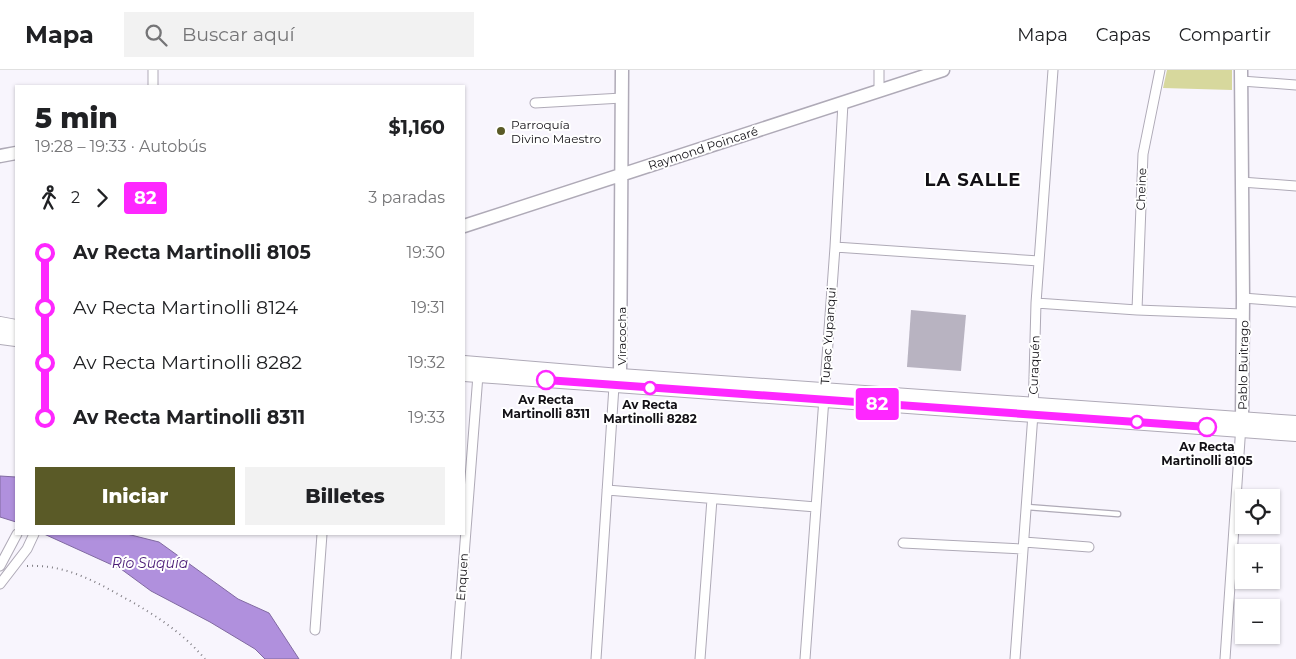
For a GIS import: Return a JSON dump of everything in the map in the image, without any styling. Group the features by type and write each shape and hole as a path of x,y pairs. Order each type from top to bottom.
{"main road":[{"name":"Viracocha","path":"617,381 622,174 622,70"},
{"name":"Raymond Poincaré","path":"465,226 939,71"},
{"name":"Pablo Buitrago","path":"1241,75 1243,298 1241,424"},
{"path":"0,156 15,153"},
{"path":"0,324 15,327"},
{"path":"0,337 15,339"},
{"path":"465,363 617,381"},
{"path":"471,375 617,381 1241,424 1296,422"},
{"path":"1241,424 1296,434"}],"street":[{"path":"153,70 153,85"},
{"path":"879,70 879,91"},
{"name":"Curaquén","path":"1015,659 1027,507 1036,303 1053,70"},
{"name":"Cheine","path":"1137,310 1143,154 1160,70"},
{"path":"1241,75 1296,84"},
{"path":"535,103 622,98"},
{"name":"Tupac Yupanqui","path":"805,659 835,247 843,103"},
{"path":"1241,182 1296,186"},
{"path":"835,247 1039,261"},
{"path":"1243,298 1296,302"},
{"path":"1036,303 1137,310 1243,314"},
{"name":"Enquen","path":"465,489 471,375"},
{"name":"Viracocha","path":"596,659 607,490 617,381"},
{"name":"Pablo Buitrago","path":"1225,659 1241,424"},
{"path":"607,490 816,507"},
{"path":"700,659 712,499"},
{"path":"0,584 28,549 34,535"},
{"path":"314,630 322,535"},
{"name":"Enquen","path":"456,659 463,535"},
{"path":"15,538 2,563 15,567"},
{"path":"903,543 1089,547"}],"lane":[{"path":"1027,507 1118,514"}],"path":[{"path":"15,567 33,566 62,569 94,581 155,615 182,635 205,659"}],"green space":[{"path":"1167,70 1232,70 1232,90 1163,88"}],"water":[{"path":"0,476 15,477 15,522 0,517"},
{"name":"Río Suquía","path":"46,535 131,535 159,542 238,599 269,613 299,659 265,659 255,649 210,622 151,591 121,569"}],"building":[{"path":"911,310 966,315 961,371 907,367"}],"bus line":[{"name":"82","path":"546,380 1207,427"}],"place":[{"name":"Parroquía Divino Maestro","path":"501,131"},
{"name":"Av Recta Martinolli 8311","path":"546,380"},
{"name":"Av Recta Martinolli 8282","path":"650,388"},
{"name":"Av Recta Martinolli 8105","path":"1207,427"}],"district":[{"name":"LA SALLE","path":"973,180"}]}
